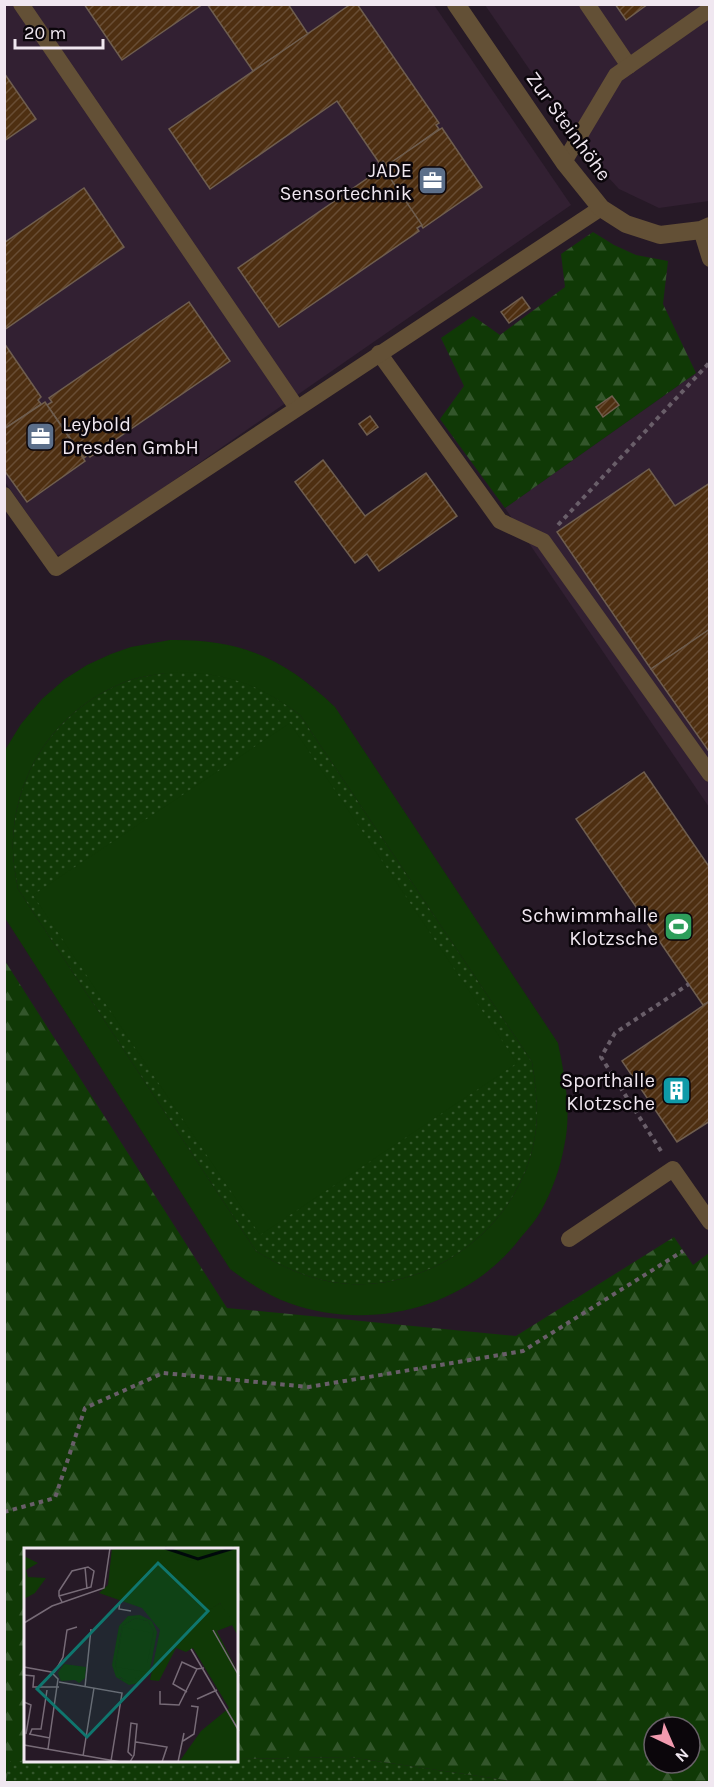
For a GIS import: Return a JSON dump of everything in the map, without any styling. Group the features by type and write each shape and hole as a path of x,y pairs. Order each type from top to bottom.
{"street":[{"name":"Zur Steinhöhe","path":"456,4 564,162 601,208 626,224 660,235 705,228"}],"lane":[{"path":"21,4 297,408"},
{"path":"586,4 629,66"},
{"path":"564,162 616,75 710,9"},
{"path":"4,495 56,568 601,208"},
{"path":"705,228 710,259"},
{"path":"379,353 500,521 543,541 710,774"},
{"path":"569,1239 673,1169 710,1222"}],"path":[{"path":"543,541 710,362"},
{"path":"673,1169 601,1057 615,1033 689,984"},
{"path":"4,1512 55,1498 85,1408 163,1373 309,1387 523,1350 683,1251"}],"shaded area":[{"path":"4,5 434,5 571,205 68,554 56,555 5,482"},
{"path":"485,5 709,5 709,201 659,208 619,189 592,160"},
{"path":"709,364 709,807 505,508"}],"green space":[{"path":"593,232 636,255 668,261 663,304 696,373 505,508 440,419 464,386 441,338 473,316 500,335 565,287 561,254"},
{"path":"170,640 219,643 240,648 279,664 298,676 335,707 558,1043 565,1082 567,1121 560,1163 549,1196 535,1221 500,1260 475,1281 447,1296 417,1307 385,1314 353,1315 321,1312 274,1296 251,1284 230,1269 5,918 5,750 21,724 42,699 65,679 87,665 131,647","holes":["178,672 229,678 257,688 300,715 532,1062 537,1116 532,1151 520,1183 502,1213 478,1238 450,1258 419,1273 385,1282 337,1283 301,1274 256,1251 18,889 13,839 22,790 44,746 59,727 97,696 127,681"]},
{"path":"178,671 196,672 243,682 271,695 300,715 532,1062 537,1116 532,1151 520,1183 502,1213 478,1238 450,1258 419,1273 385,1282 337,1283 301,1274 256,1251 18,889 13,852 16,814 22,790 44,746 77,710 97,696 134,679"},
{"path":"290,723 517,1063 260,1235 33,895"},
{"path":"5,961 227,1308 516,1336 674,1237 693,1265 709,1253 709,1782 519,1782 349,1757 238,1759 238,1548 24,1548 24,1761 10,1761 5,1782"},
{"path":"349,1757 519,1782 6,1782 10,1761 24,1761 24,1763 238,1763 238,1759"}],"building":[{"path":"84,4 203,4 122,60"},
{"path":"207,4 288,4 308,34 253,71"},
{"path":"351,4 357,4 439,123 436,125 439,129 387,166 383,161 380,164 337,101 210,189 169,129"},
{"path":"615,4 648,4 626,20"},
{"path":"4,73 36,119 4,141"},
{"path":"442,128 482,187 423,228 383,168"},
{"path":"378,171 381,175 386,172 422,225 417,228 419,231 279,327 238,268"},
{"path":"84,188 124,247 4,330 4,243"},
{"path":"522,297 530,308 509,323 501,312"},
{"path":"189,302 230,361 90,457 88,455 84,458 47,405 52,402 49,398"},
{"path":"4,343 41,397 38,400 41,404 4,429"},
{"path":"612,396 619,405 603,417 596,407"},
{"path":"45,402 85,461 27,502 4,470 4,429"},
{"path":"370,416 378,427 367,435 359,424"},
{"path":"323,460 365,516 426,473 457,516 379,571 367,554 355,563 295,482"},
{"path":"649,469 675,506 710,483 710,629 651,669 557,532"},
{"path":"710,629 710,753 651,669"},
{"name":"Schwimmhalle Klotzsche","path":"644,772 710,868 710,1001 703,1005 576,819"},
{"name":"Sporthalle Klotzsche","path":"710,1001 710,1121 677,1142 622,1061"}],"place":[{"name":"JADE Sensortechnik","path":"433,181"},
{"name":"Leybold Dresden GmbH","path":"41,436"},
{"name":"Schwimmhalle Klotzsche","path":"679,926"},
{"name":"Sporthalle Klotzsche","path":"676,1091"}]}
